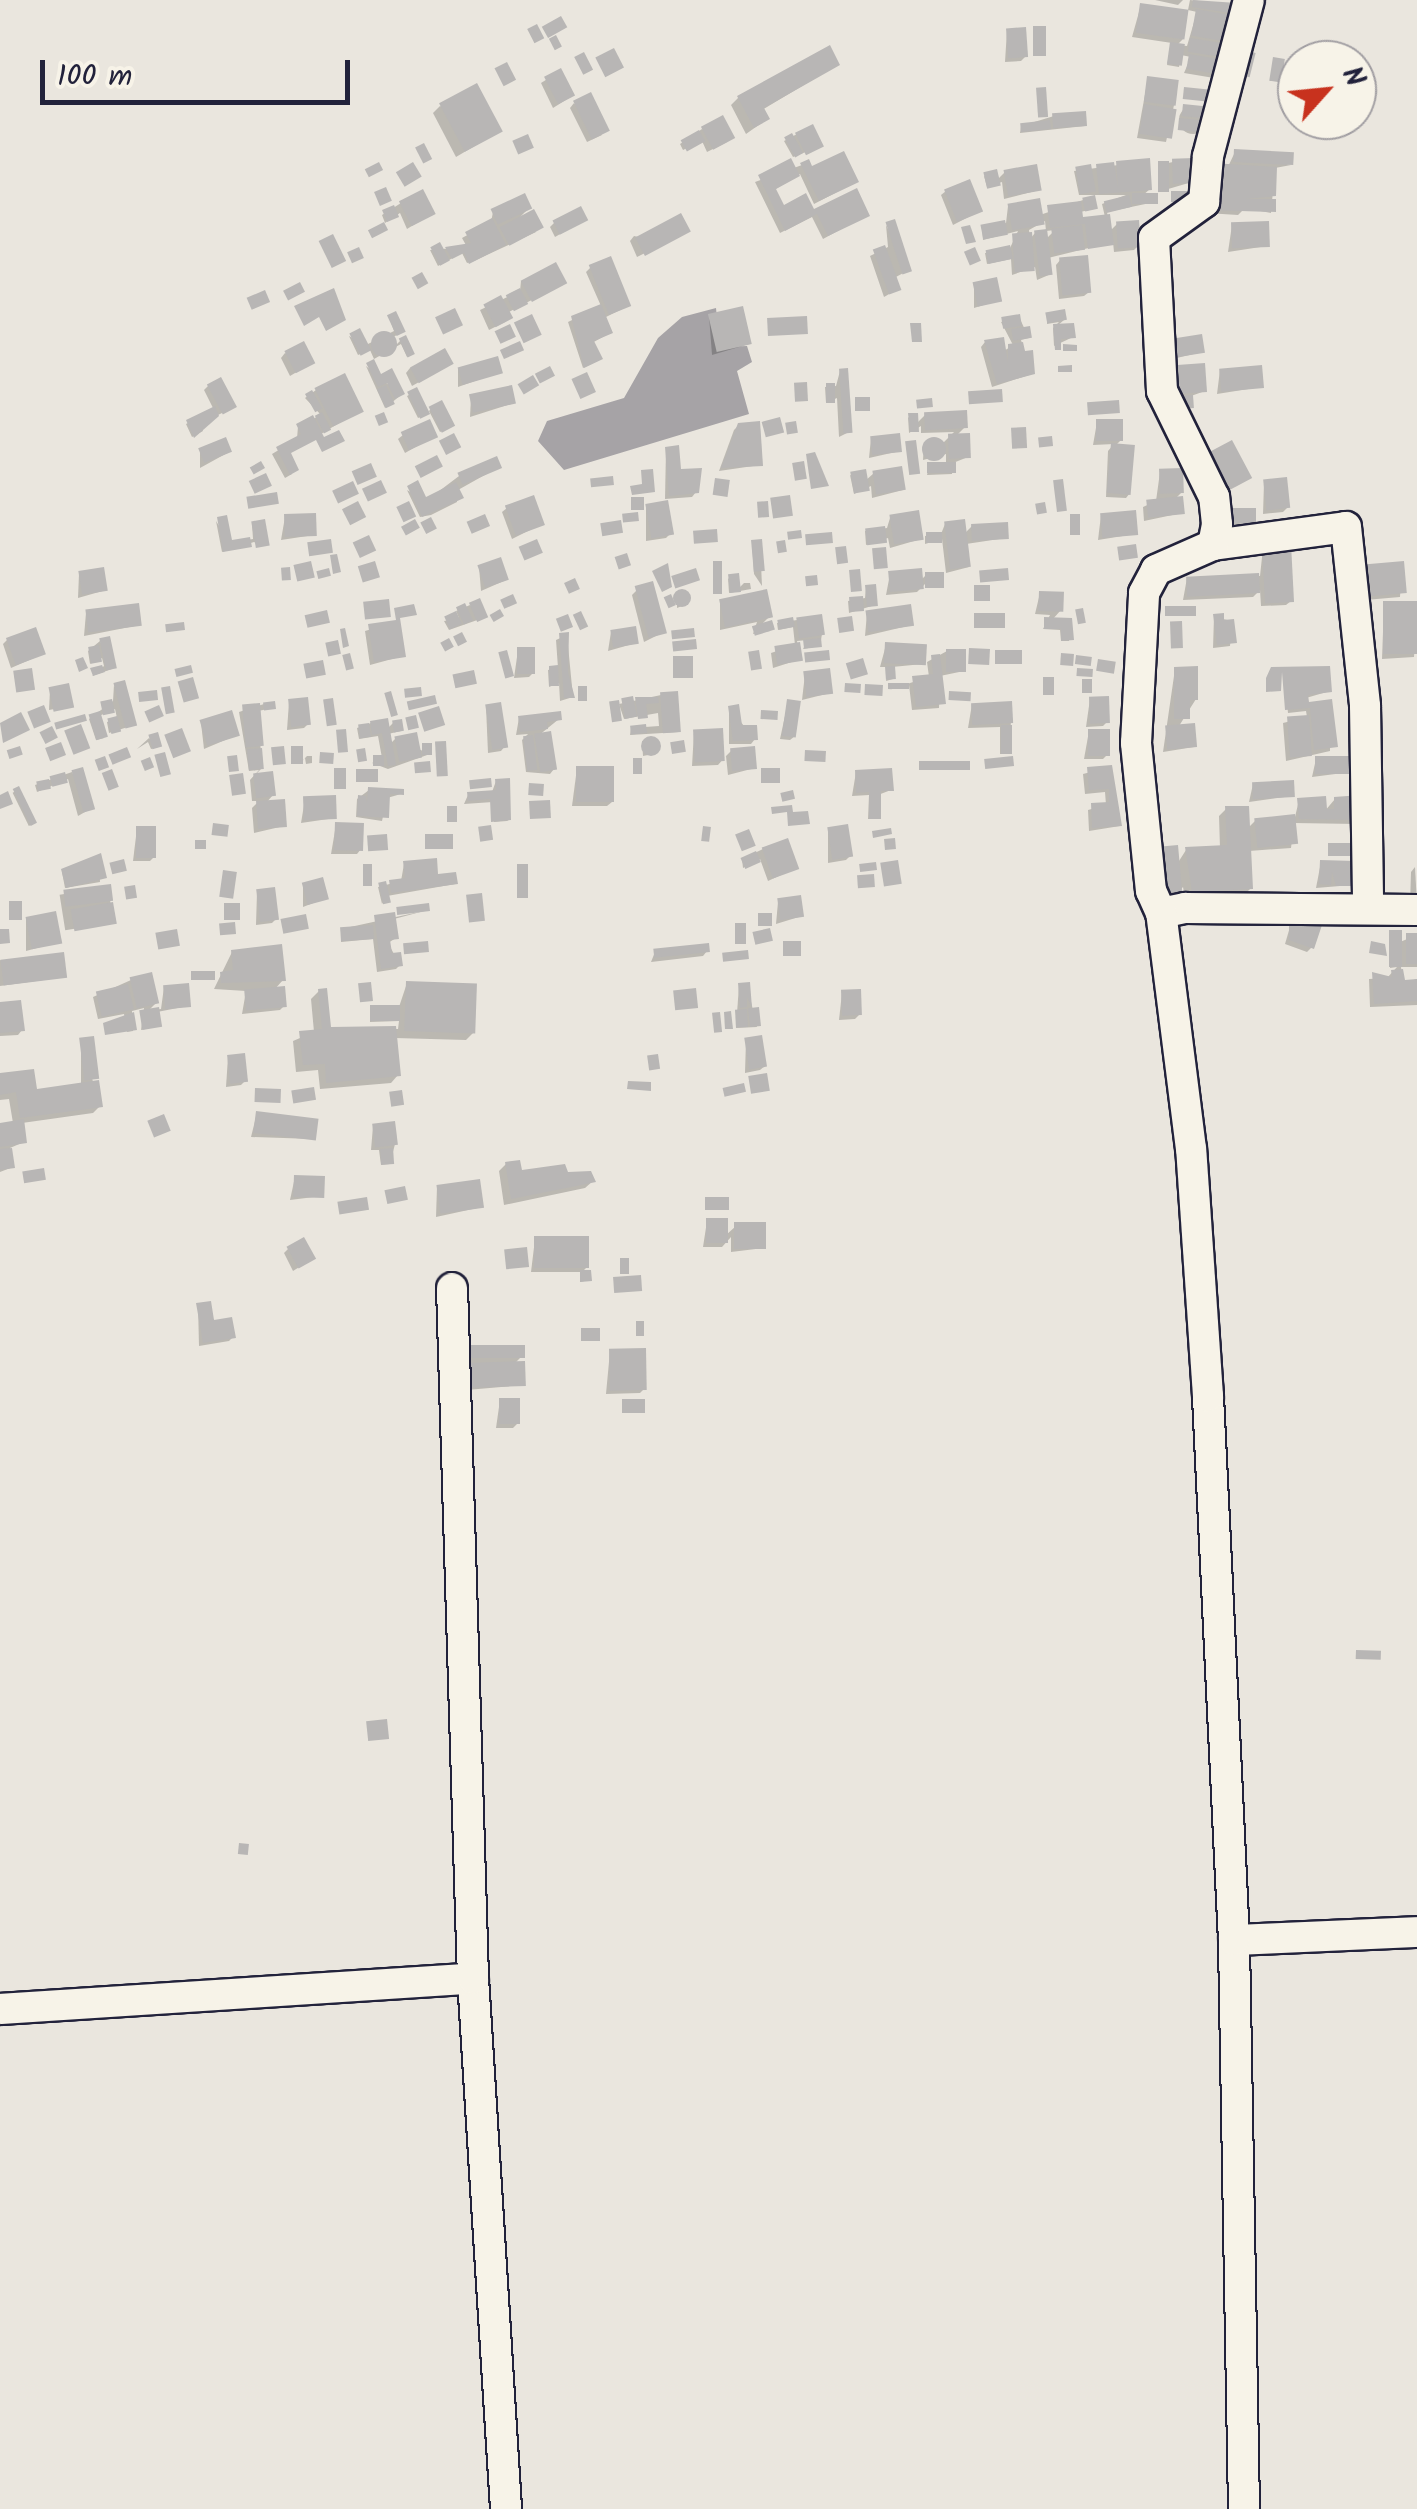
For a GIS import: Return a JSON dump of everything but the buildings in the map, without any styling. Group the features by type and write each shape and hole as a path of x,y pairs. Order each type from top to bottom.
{"street":[{"path":"1213,544 1214,497 1162,391 1154,238 1204,202 1208,156 1249,0"},
{"path":"1244,2509 1234,1940 1191,1149 1161,913 1151,890 1136,742 1144,593 1156,570 1213,544 1346,527 1366,706 1368,907"},
{"path":"1161,913 1368,907 1417,910"},
{"path":"452,1288 473,1978 506,2509"},
{"path":"1234,1940 1417,1932"},
{"path":"0,2009 473,1978"}],"shaded area":[{"path":"716,308 720,347 747,346 752,362 737,371 749,414 564,470 538,441 547,421 624,398 658,338 682,317"}]}
